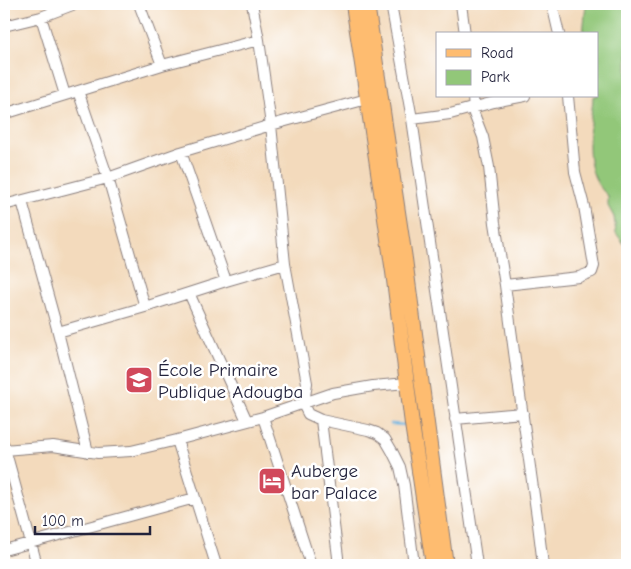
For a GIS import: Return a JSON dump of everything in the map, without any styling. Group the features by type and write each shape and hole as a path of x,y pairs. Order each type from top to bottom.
{"main road":[{"path":"353,4 393,272 433,565"},
{"path":"366,4 405,259 446,565"}],"street":[{"path":"4,26 41,17 75,4"},
{"path":"139,4 162,65"},
{"path":"252,4 271,125 285,264 307,383 305,408 308,414 321,420 354,426 377,433 385,440 400,467 414,565"},
{"path":"392,4 412,119 477,565"},
{"path":"461,4 465,32"},
{"path":"552,4 558,32"},
{"path":"41,17 65,95"},
{"path":"4,114 162,65 259,40"},
{"path":"78,91 108,178 145,308"},
{"path":"474,98 474,114 483,137 487,157 543,565"},
{"path":"412,119 450,114 515,98"},
{"path":"505,285 579,277 592,272 594,266 584,206 575,172 568,98"},
{"path":"4,205 108,178 180,152 367,99"},
{"path":"180,152 226,281"},
{"path":"22,201 58,332 88,452"},
{"path":"58,332 145,308 285,264"},
{"path":"190,293 247,421"},
{"path":"38,565 4,448 53,446 88,452 113,453 177,440 263,417 353,389 407,384"},
{"path":"456,420 523,413"},
{"path":"263,417 311,565"},
{"path":"321,420 338,556 336,565"},
{"path":"177,440 216,565"},
{"path":"4,550 195,498"}],"green space":[{"path":"586,4 627,4 627,248 616,233 614,217 608,206 608,196 596,180 590,162 589,143 593,98 598,98 598,32 583,32"}],"waterway":[{"path":"391,424 406,425"}],"place":[{"name":"École Primaire Publique Adougba","path":"139,380"},
{"name":"Auberge bar Palace","path":"272,481"}]}
